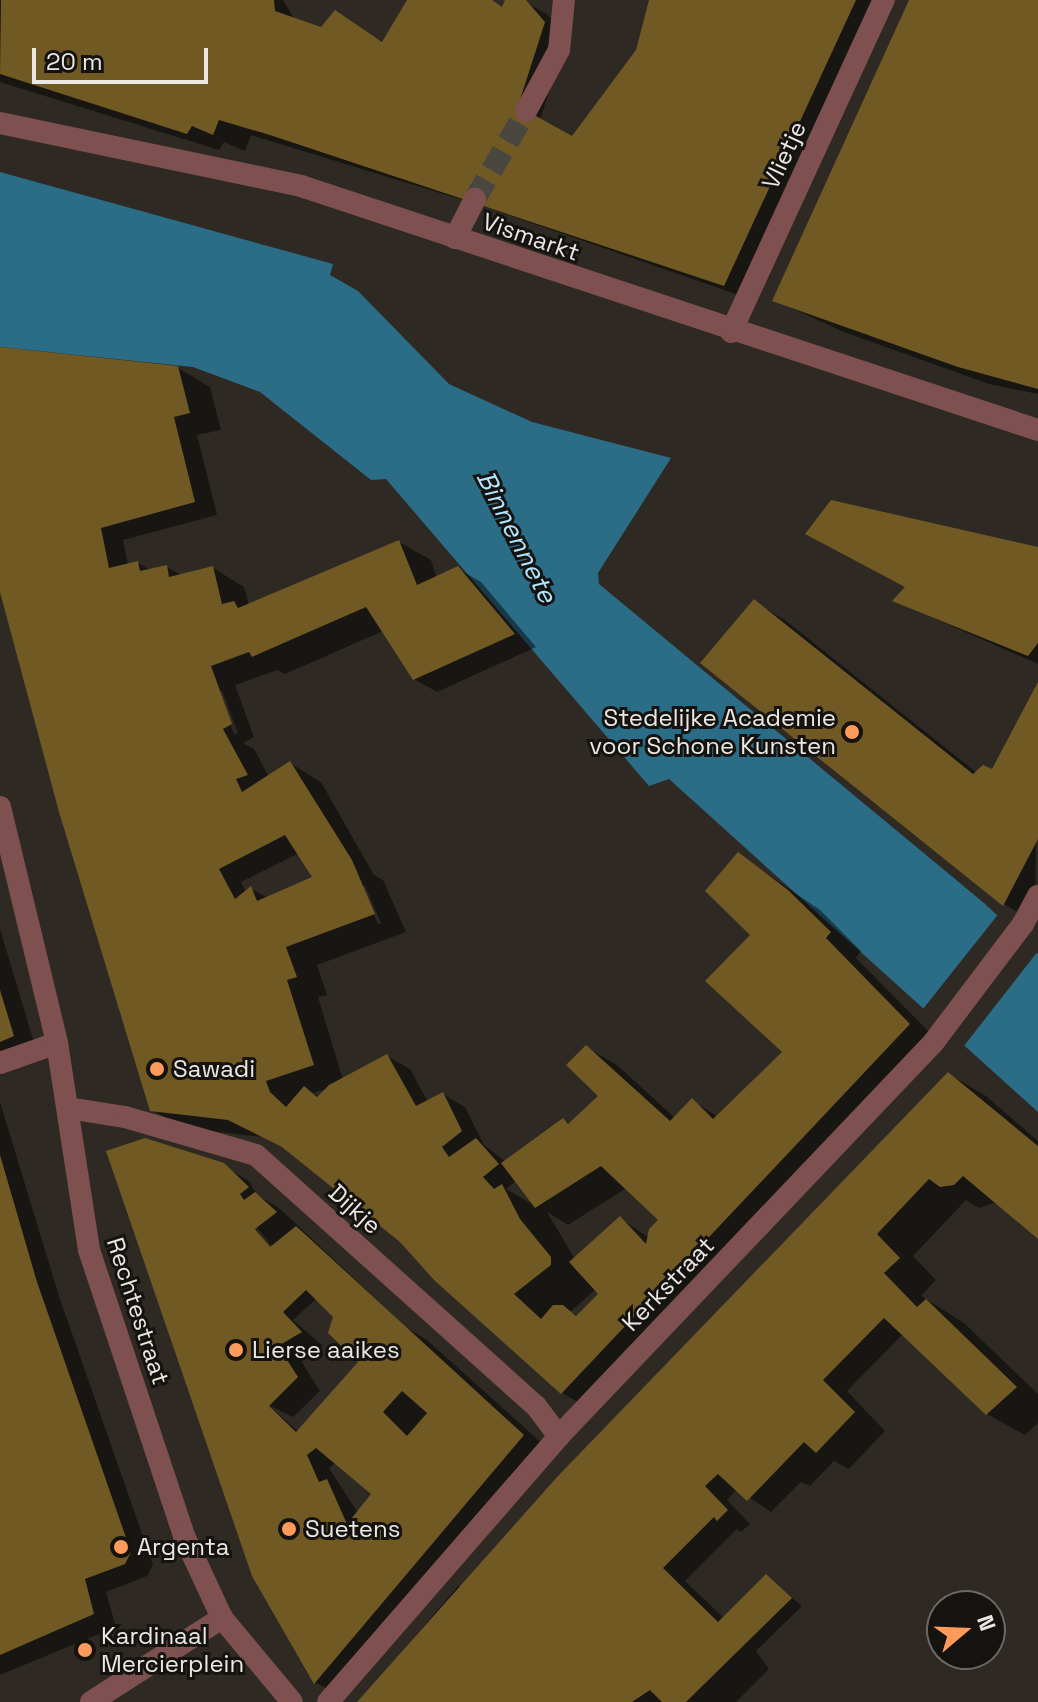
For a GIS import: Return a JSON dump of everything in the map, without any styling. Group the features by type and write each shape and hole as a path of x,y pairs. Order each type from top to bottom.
{"street":[{"path":"526,111 559,50 564,0"},
{"name":"Vlietje","path":"731,332 884,0"},
{"name":"Vismarkt","path":"0,123 301,186 731,332 1038,430"},
{"path":"455,238 475,199"},
{"name":"Rechtestraat","path":"0,807 57,1043 89,1250 184,1536 222,1618 292,1702"},
{"name":"Kerkstraat","path":"328,1702 559,1436 933,1043 1023,924 1038,896"},
{"path":"0,1063 57,1043"},
{"name":"Dijkje","path":"68,1108 125,1117 256,1155 536,1406 559,1436"},
{"path":"91,1702 222,1618"}],"water":[{"name":"Binnennete","path":"0,172 333,264 330,275 358,291 449,384 532,422 671,458 598,573 599,584 984,903 1038,954 1038,1112 669,779 649,786 386,479 371,480 260,392 193,367 0,347"}],"pier":[{"path":"1000,912 1038,951 960,1051 919,1014"}],"building":[{"path":"1,0 274,0 275,11 321,27 335,10 382,42 407,0 492,0 502,7 505,0 526,0 545,22 518,106 572,136 636,50 649,0 856,0 724,286 219,120 213,135 192,126 187,134 0,74"},
{"path":"909,0 1038,0 1038,389 958,367 772,301"},
{"path":"0,347 178,366 190,413 174,417 195,502 101,528 109,568 138,561 140,571 167,565 169,577 213,566 222,604 234,601 238,608 399,540 417,585 458,566 515,634 413,680 366,607 252,657 249,652 211,666 232,724 223,729 248,775 236,779 242,792 290,761 352,860 375,914 286,947 297,977 287,980 314,1065 266,1081 270,1092 286,1107 304,1086 317,1097 329,1085 387,1054 416,1106 443,1092 462,1131 442,1147 449,1157 476,1138 499,1164 483,1177 494,1189 502,1184 520,1219 551,1257 551,1265 514,1294 541,1319 553,1305 563,1305 576,1316 598,1294 569,1262 620,1216 646,1244 649,1229 658,1220 601,1166 535,1208 501,1163 563,1118 568,1124 598,1096 566,1065 586,1045 670,1121 692,1098 713,1119 782,1052 705,981 750,935 705,891 738,852 788,890 831,932 826,938 910,1024 561,1394 434,1280 400,1242 282,1147 228,1120 150,1111 59,812 0,592","holes":["285,835 312,877 257,901 251,886 235,899 219,869"]},
{"path":"831,500 1038,547 1038,643 1028,656 892,601 905,587 805,534"},
{"name":"Stedelijke Academie voor Schone Kunsten","path":"754,599 973,774 983,765 992,769 1038,682 1038,839 1003,906 700,663"},
{"path":"0,990 14,1036 0,1042"},
{"path":"948,1072 1038,1146 1038,1239 963,1176 954,1185 940,1187 929,1179 877,1234 900,1258 884,1273 917,1307 926,1299 1017,1387 986,1415 884,1318 823,1380 855,1412 816,1453 804,1442 747,1501 718,1474 705,1486 728,1510 717,1521 714,1517 663,1568 718,1622 766,1574 792,1598 686,1702 662,1702 650,1690 632,1702 357,1702 558,1476"},
{"path":"145,1138 224,1163 249,1187 240,1194 244,1200 255,1192 277,1212 255,1229 270,1247 296,1226 524,1435 314,1684 252,1576 106,1151","holes":["306,1290 333,1317 328,1333 358,1362 296,1432 269,1406 298,1377 278,1346 302,1332 283,1312","402,1391 427,1413 407,1436 383,1412","316,1448 371,1494 347,1524 327,1479 319,1482 307,1455"]},
{"path":"0,1155 37,1282 131,1552 125,1564 85,1579 94,1614 0,1655"}],"tunnel":[{"path":"475,199 526,111"}],"place":[{"name":"Stedelijke Academie voor Schone Kunsten","path":"852,732"},
{"name":"Sawadi","path":"157,1069"},
{"name":"Lierse aaikes","path":"236,1350"},
{"name":"Suetens","path":"289,1529"},
{"name":"Argenta","path":"121,1547"},
{"name":"Kardinaal Mercierplein","path":"85,1650"}]}
